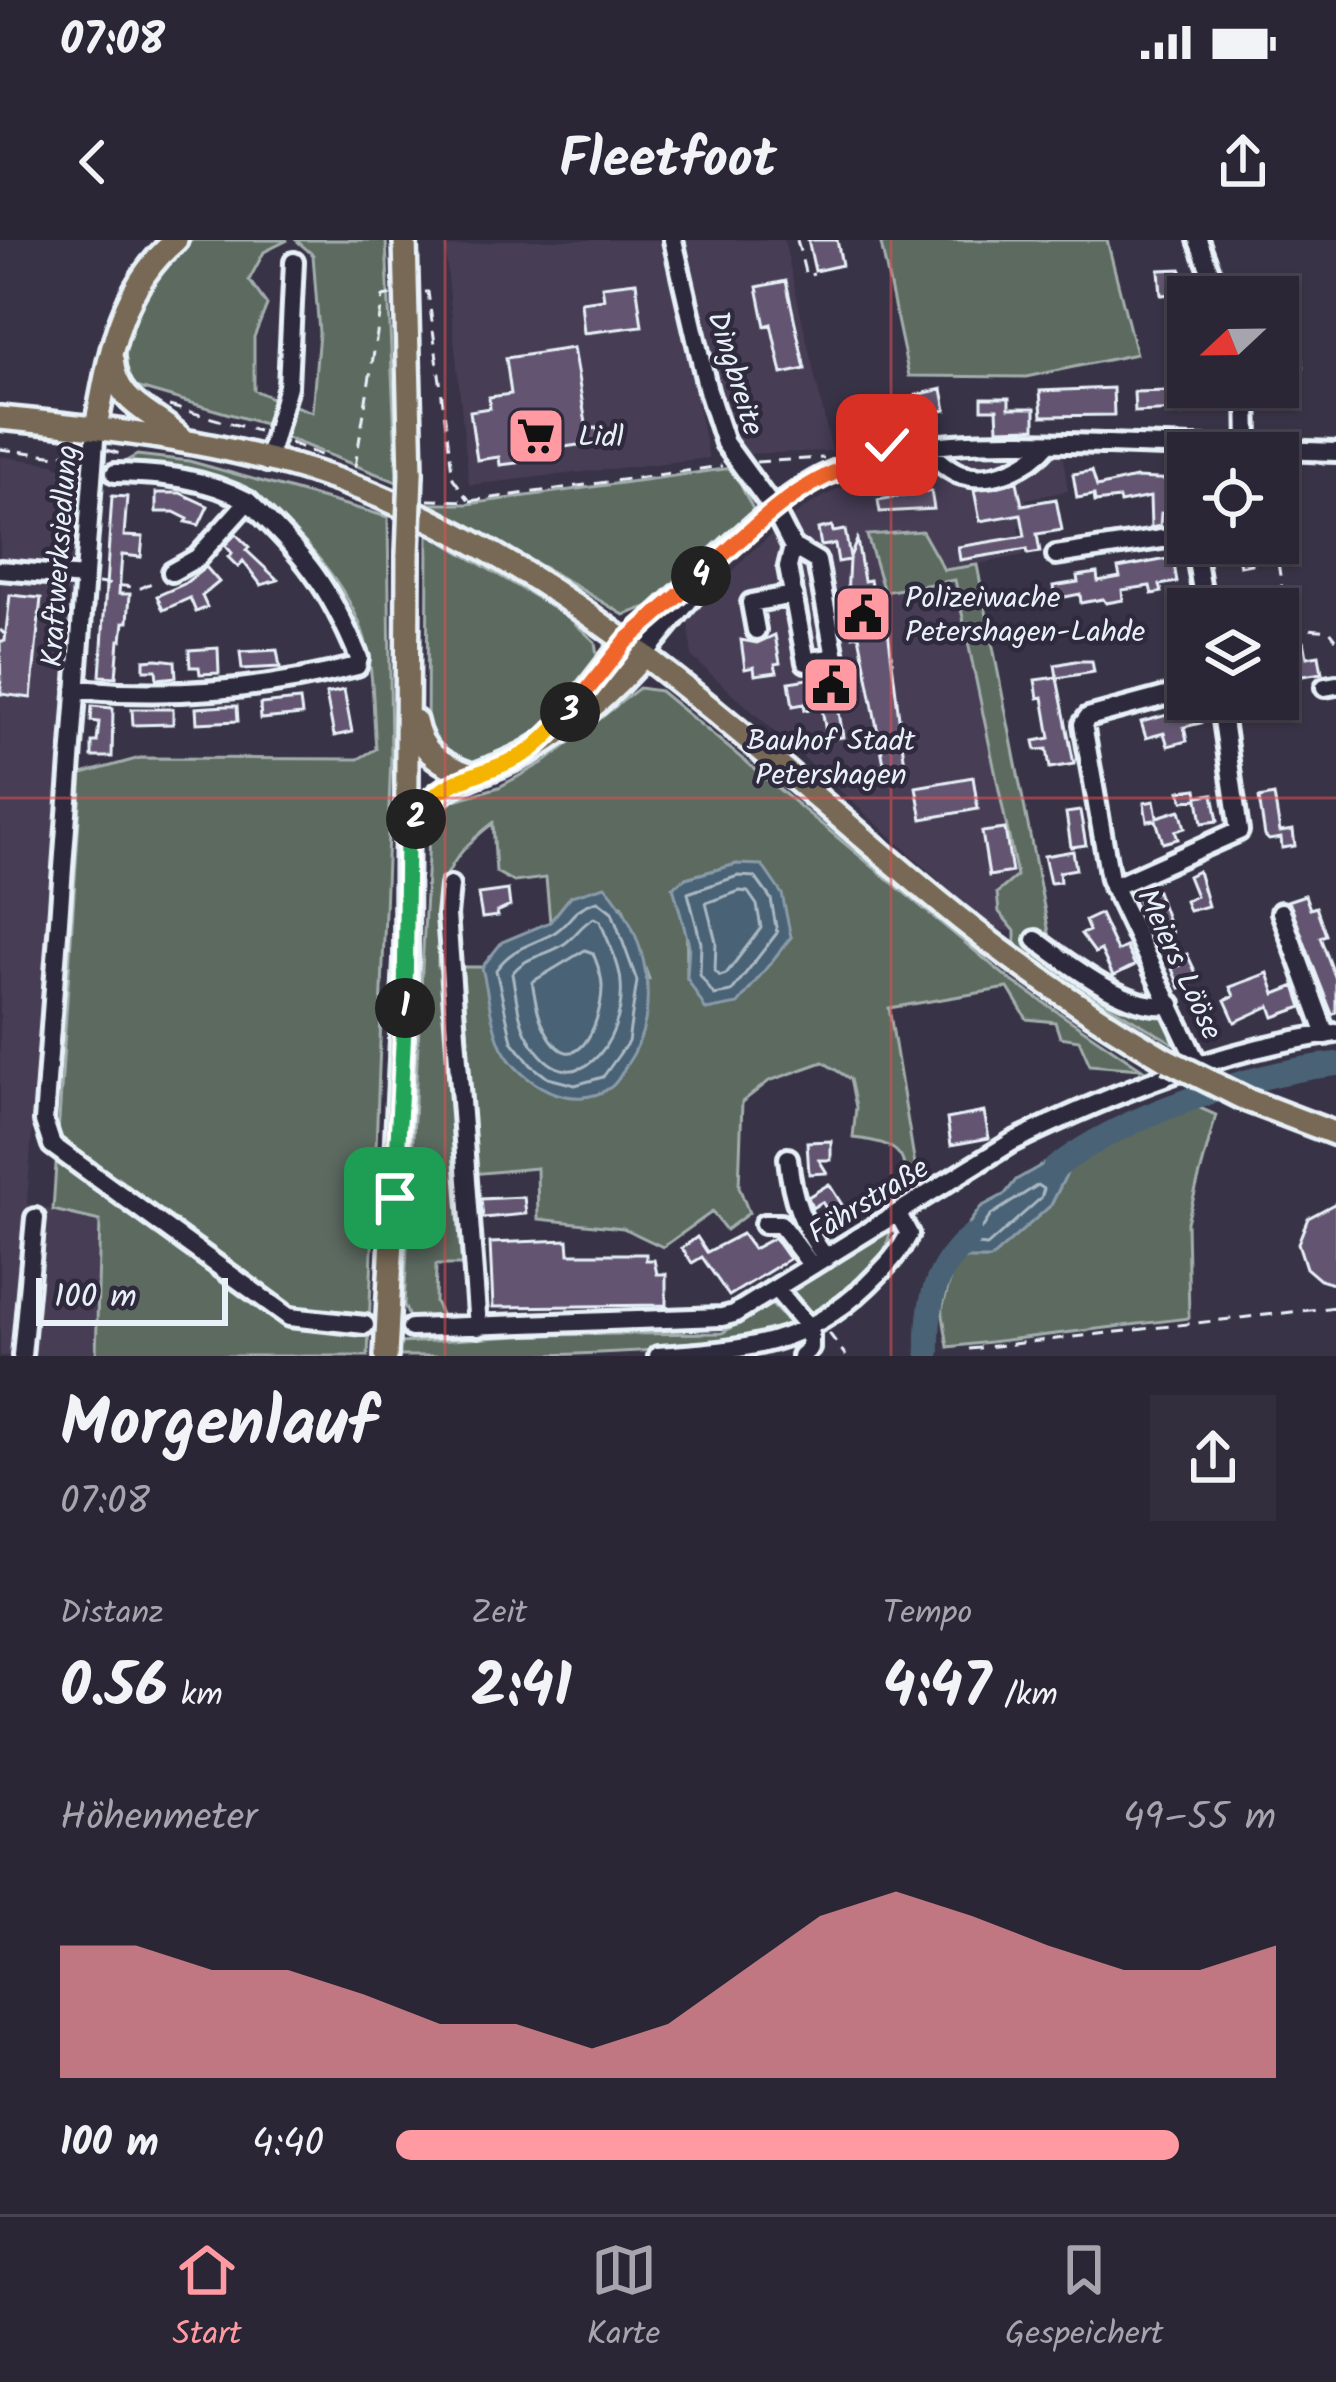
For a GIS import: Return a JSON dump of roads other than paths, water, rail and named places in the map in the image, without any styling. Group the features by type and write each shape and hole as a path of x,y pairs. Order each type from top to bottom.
{"main road":[{"path":"95,437 114,334 126,302 176,240"},
{"path":"393,240 417,292"},
{"path":"386,1356 404,1043 408,555 417,292 405,240"},
{"path":"114,334 112,365 120,391 182,439"},
{"path":"0,418 95,437 182,439 377,495 434,521 530,575 635,648 940,903 1046,982 1167,1060 1247,1100 1336,1134"},
{"path":"407,837 429,800 471,775 529,752 635,648"},
{"path":"409,671 418,736 440,764 471,775"}],"street":[{"name":"Dingbreite","path":"673,240 708,391 725,442 774,510 794,547 817,561 835,657 806,662 793,595"},
{"path":"1198,240 1212,276"},
{"path":"267,462 288,386 294,262"},
{"name":"Kraftwerksiedlung","path":"95,437 44,1121 52,1145 289,1317 365,1325"},
{"path":"923,446 960,475 989,477 1023,466 1049,443"},
{"path":"635,648 751,530 827,473 923,446 1049,443 1167,448"},
{"path":"1299,450 1336,452"},
{"name":"Kraftwerksiedlung","path":"76,689 138,695 228,689 304,680 357,666 359,658 335,601 308,562 248,501 216,484 116,473"},
{"path":"172,572 197,558 248,501"},
{"path":"1056,555 1167,538"},
{"path":"756,630 752,603 793,595 788,567 794,547"},
{"path":"0,569 84,579"},
{"name":"Meiers Lööse","path":"1167,696 1088,717 1083,724 1113,887 1198,1065"},
{"name":"Meiers Lööse","path":"1113,887 1239,831 1223,720"},
{"path":"450,886 447,915 478,1327"},
{"path":"1281,912 1331,1034"},
{"path":"1036,940 1079,970 1147,1006 1171,1004"},
{"name":"Fährstraße","path":"411,1328 722,1317 1012,1142 1130,1089 1198,1065 1274,1041 1331,1034"},
{"path":"788,1158 798,1214 819,1262"},
{"path":"798,1214 772,1224 819,1262"},
{"path":"658,1356 732,1351 815,1325 845,1306 897,1256 909,1234 898,1214"},
{"path":"22,1356 35,1218"},
{"path":"776,1288 815,1325"},
{"path":"801,1356 810,1348 815,1325"}],"water":[{"path":"737,864 762,865 782,894 791,937 738,1004 706,1010 687,978 689,945 673,887 686,878"},
{"path":"605,886 620,905 640,949 646,973 645,1021 613,1085 596,1095 565,1096 534,1083 510,1061 492,1019 482,967 502,942 550,922 571,896"},
{"path":"1073,1147 1077,1153 1051,1205 990,1259 948,1259 981,1207"}],"waterway":[{"path":"1054,1169 1115,1131 1188,1100 1265,1077 1336,1064"},
{"path":"928,1351 935,1288 949,1261 971,1236"}],"place":[{"name":"Lidl","path":"536,436"},
{"name":"Polizeiwache Petershagen-Lahde","path":"863,614"},
{"name":"Bauhof Stadt Petershagen","path":"831,685"}]}
